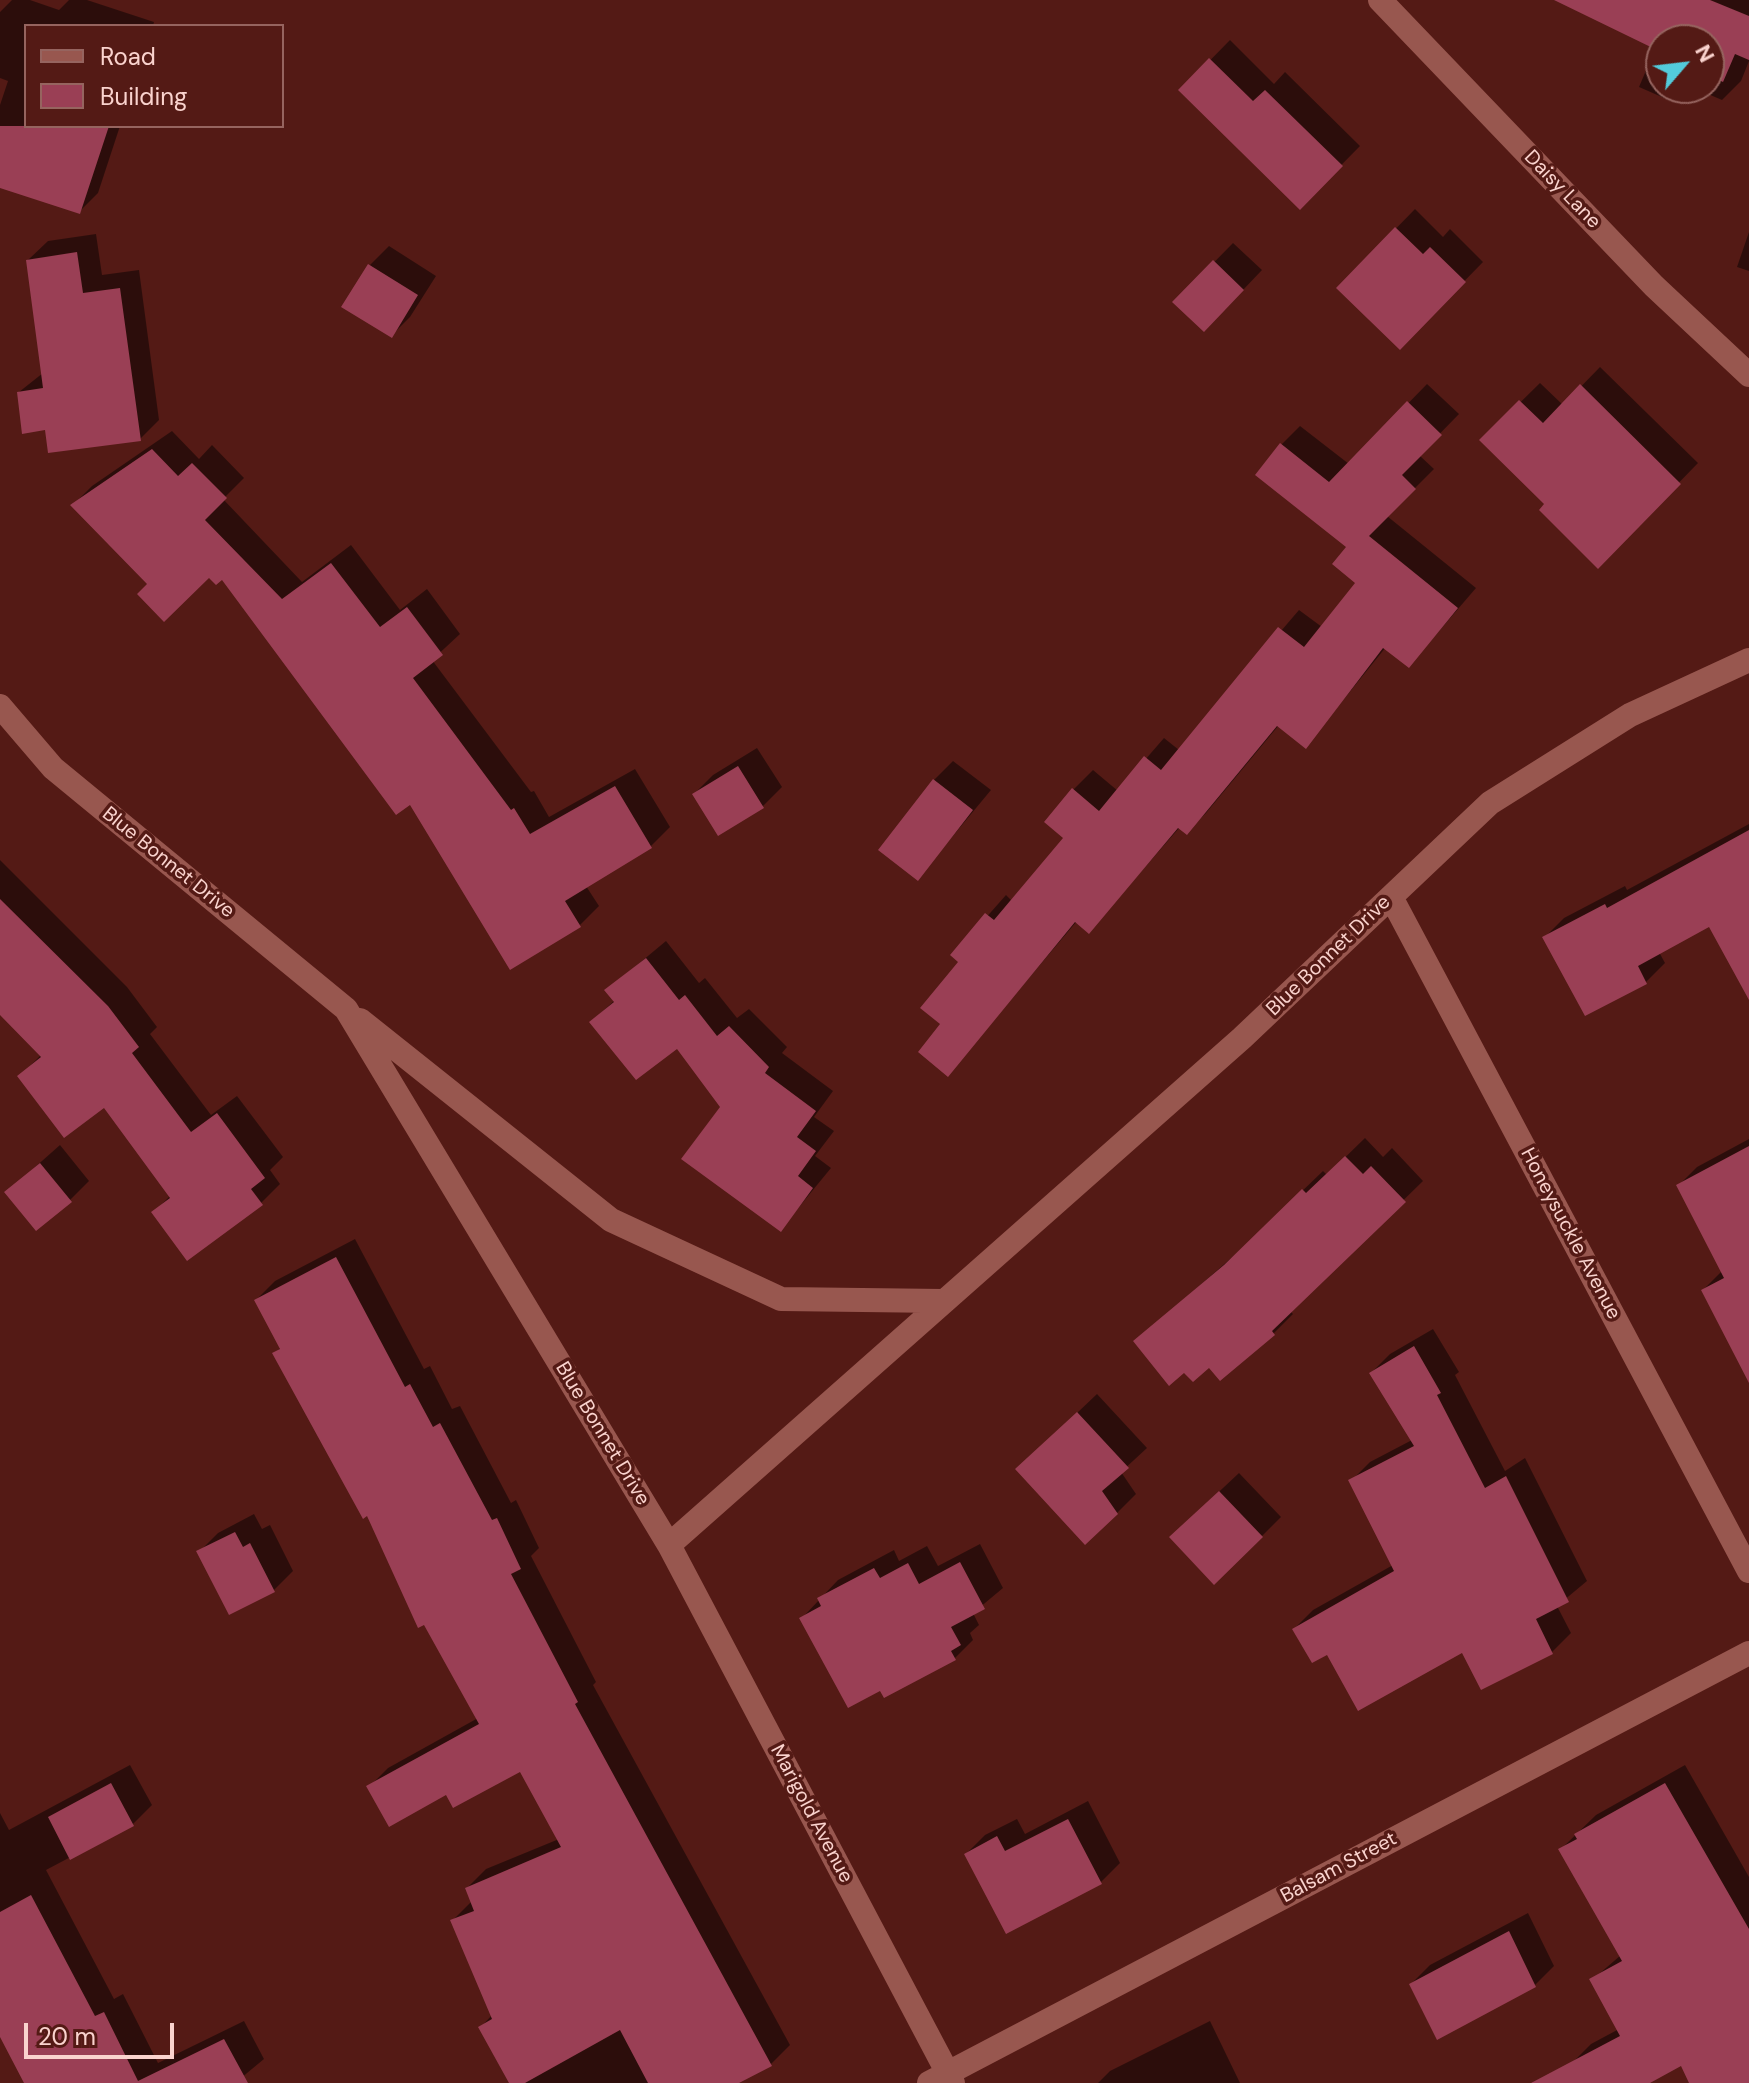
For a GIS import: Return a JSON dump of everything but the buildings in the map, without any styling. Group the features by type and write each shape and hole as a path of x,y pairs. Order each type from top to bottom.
{"street":[{"name":"Daisy Lane","path":"1380,0 1654,286 1749,375"},
{"name":"Blue Bonnet Drive","path":"346,1009 669,1545 1242,1038 1490,803 1630,715 1749,660"},
{"name":"Blue Bonnet Drive","path":"0,706 53,768 346,1009 611,1220 781,1299 943,1301"},
{"name":"Honeysuckle Avenue","path":"1391,897 1749,1571"},
{"name":"Marigold Avenue","path":"669,1545 943,2080"},
{"name":"Balsam Street","path":"943,2080 1749,1653"}]}
